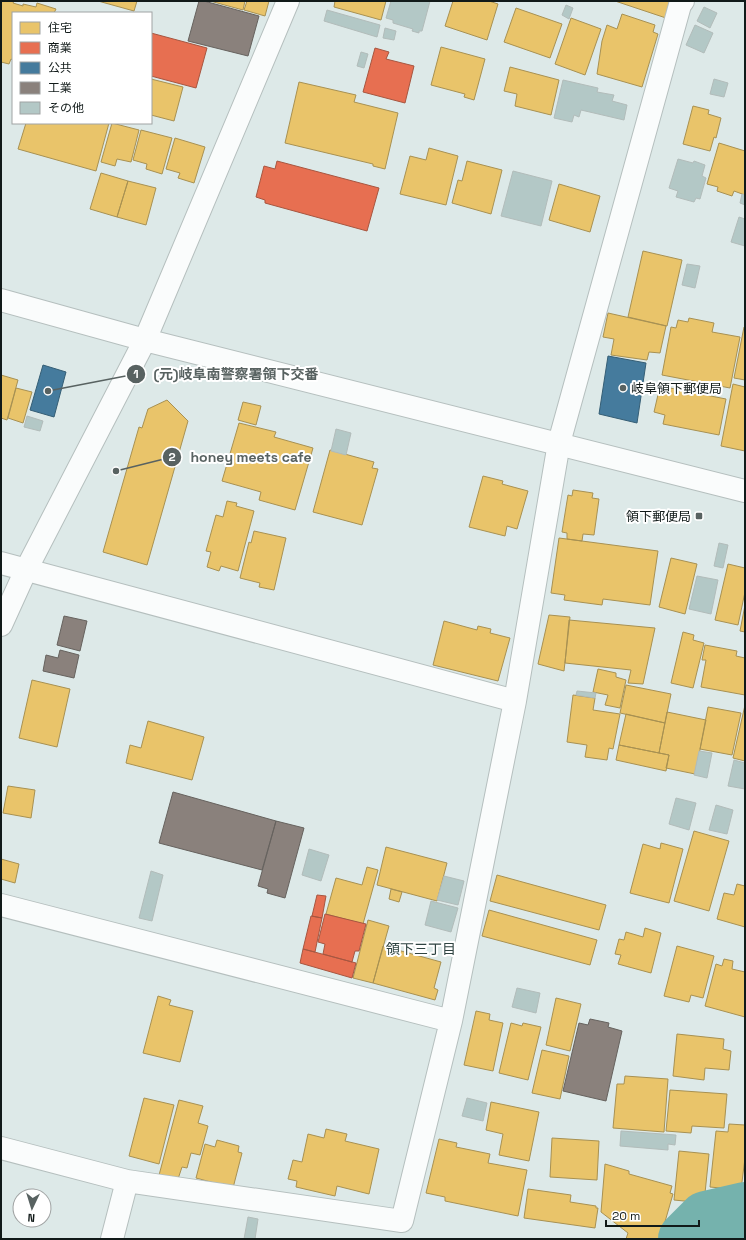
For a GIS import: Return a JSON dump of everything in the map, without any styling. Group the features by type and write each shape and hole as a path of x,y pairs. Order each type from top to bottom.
{"street":[{"path":"1,625 26,570 145,340 288,1"},
{"path":"1,1148 127,1181 402,1222 451,1021 515,701 559,443 680,5 683,1"},
{"path":"1,300 145,340 745,490"},
{"path":"1,563 515,701"},
{"path":"1,905 451,1021"},
{"path":"112,1239 127,1181"}],"building: 住宅":[{"path":"1,1 14,1 13,3 23,6 23,4 36,7 37,3 56,9 54,12 12,12 12,60 9,64 1,62"},
{"path":"98,1 137,1 134,11"},
{"path":"210,1 245,1 243,10"},
{"path":"247,1 269,1 265,16 244,10"},
{"path":"335,1 386,1 381,20 334,7"},
{"path":"453,1 489,1 498,4 487,40 445,26"},
{"path":"615,1 671,1 666,18"},
{"path":"516,8 562,24 550,58 504,42"},
{"path":"622,14 655,25 653,32 658,34 642,87 597,74 602,41 607,25 617,29"},
{"path":"571,18 601,29 585,75 555,64"},
{"path":"441,47 485,59 474,100 464,97 465,94 431,85"},
{"path":"510,67 559,80 551,115 515,106 517,94 504,91"},
{"path":"152,79 183,87 174,121 152,115"},
{"path":"299,82 356,95 354,102 398,113 385,169 373,166 373,164 285,143"},
{"path":"693,106 709,110 708,114 721,118 716,138 714,137 710,151 683,144"},
{"path":"26,124 109,124 96,171 18,149"},
{"path":"112,124 139,130 131,162 117,159 115,166 101,162"},
{"path":"141,130 172,138 162,174 146,169 147,164 133,160"},
{"path":"175,138 205,147 194,183 178,178 180,173 166,169"},
{"path":"719,143 745,151 745,195 734,191 732,196 717,191 718,187 707,184"},
{"path":"429,148 458,156 446,205 400,194 410,156 426,160"},
{"path":"467,161 502,170 491,214 452,203 458,180 462,181"},
{"path":"101,173 128,181 117,217 90,209"},
{"path":"128,181 156,188 146,225 117,217"},
{"path":"559,184 600,196 590,232 549,220"},
{"path":"643,251 682,260 667,326 628,317"},
{"path":"608,313 666,326 660,353 649,352 647,360 611,355 614,339 603,337"},
{"path":"689,318 714,323 712,332 740,337 730,388 662,375 671,327 676,328 678,320 688,322"},
{"path":"745,327 745,380 734,378"},
{"path":"1,375 18,380 7,420 1,418"},
{"path":"733,384 745,387 745,451 721,446"},
{"path":"660,386 726,399 719,435 663,424 665,415 654,412"},
{"path":"16,388 32,392 23,423 8,418"},
{"path":"167,400 188,421 147,565 103,552 139,427 142,428 148,409"},
{"path":"243,402 261,406 256,425 238,420"},
{"path":"239,423 276,432 274,437 313,448 295,510 259,500 261,492 222,481"},
{"path":"330,450 374,462 372,468 378,469 362,525 313,512"},
{"path":"483,476 503,481 502,484 528,491 517,529 507,526 505,536 469,527"},
{"path":"573,490 593,493 592,498 599,499 594,535 583,534 582,541 567,539 567,533 562,532 568,495 572,496"},
{"path":"227,501 237,503 236,506 254,511 238,571 221,566 219,571 207,567 211,552 206,551 216,515 223,517"},
{"path":"254,531 286,538 274,590 259,587 260,583 240,578 249,542 251,543"},
{"path":"559,538 658,551 650,605 603,599 602,605 564,600 565,595 551,593"},
{"path":"671,558 697,564 685,614 659,607"},
{"path":"728,564 745,568 745,592 738,625 715,620"},
{"path":"745,605 745,632 740,631"},
{"path":"549,615 570,617 564,671 538,664"},
{"path":"569,620 655,628 643,684 628,683 631,670 565,663"},
{"path":"444,621 477,630 478,626 491,629 490,633 510,638 498,681 433,665"},
{"path":"683,632 694,635 693,640 704,643 693,688 671,683"},
{"path":"705,645 737,651 736,656 745,658 745,695 701,687 706,660 702,660"},
{"path":"598,669 616,673 616,677 626,680 620,708 605,705 608,695 593,692"},
{"path":"32,680 70,689 57,747 19,738"},
{"path":"626,685 671,694 665,723 620,713"},
{"path":"573,695 595,698 593,710 620,714 613,749 609,748 607,760 585,757 587,745 567,742"},
{"path":"745,705 745,761 733,758"},
{"path":"708,707 741,713 732,755 700,749"},
{"path":"667,712 706,720 695,774 666,768 669,755 659,753"},
{"path":"626,714 665,723 659,753 619,745"},
{"path":"148,721 204,737 192,780 126,763 130,745 141,748"},
{"path":"619,745 669,755 666,771 616,760"},
{"path":"8,786 35,790 31,818 3,813"},
{"path":"694,831 729,841 709,911 674,901"},
{"path":"661,843 683,849 669,903 630,893 643,844 660,849"},
{"path":"386,847 447,863 437,901 377,885"},
{"path":"1,859 19,864 15,883 1,879"},
{"path":"367,867 378,870 363,924 326,914 336,878 362,885"},
{"path":"497,875 606,905 599,930 490,901"},
{"path":"737,884 745,886 745,927 717,919 724,893 734,895"},
{"path":"391,889 402,892 399,902 389,899"},
{"path":"489,910 597,940 590,965 482,936"},
{"path":"368,920 389,926 373,983 353,978"},
{"path":"645,928 661,933 651,973 618,964 621,955 615,954 619,939 624,940 626,932 643,937"},
{"path":"383,946 441,962 434,988 438,990 435,1000 373,983"},
{"path":"677,946 714,956 703,998 691,995 689,1002 664,996"},
{"path":"724,959 733,961 732,969 745,972 745,1017 705,1006 716,964 722,966"},
{"path":"158,996 171,1000 169,1005 193,1011 180,1062 143,1053"},
{"path":"556,998 581,1004 570,1051 546,1045"},
{"path":"476,1011 490,1014 489,1020 503,1023 493,1071 464,1065"},
{"path":"511,1023 522,1026 523,1023 541,1027 528,1080 499,1073"},
{"path":"677,1034 724,1039 723,1049 731,1051 729,1070 705,1068 704,1080 673,1076"},
{"path":"542,1050 569,1056 560,1099 532,1093"},
{"path":"625,1076 668,1079 664,1132 613,1128 617,1084 624,1084"},
{"path":"670,1090 727,1094 724,1128 692,1126 691,1133 666,1131"},
{"path":"144,1098 174,1105 159,1164 129,1156"},
{"path":"179,1100 203,1106 198,1123 208,1126 200,1155 191,1153 187,1168 182,1167 178,1179 158,1179"},
{"path":"491,1102 539,1112 529,1161 499,1155 503,1134 486,1130"},
{"path":"729,1124 745,1125 745,1158 741,1190 710,1187 716,1131 728,1132"},
{"path":"326,1129 347,1134 345,1141 379,1149 369,1194 337,1186 335,1196 296,1187 297,1181 288,1179 293,1160 302,1162 308,1134 324,1138"},
{"path":"552,1138 599,1141 597,1180 550,1177"},
{"path":"439,1139 457,1143 456,1147 490,1154 488,1163 527,1170 518,1216 445,1201 445,1197 426,1193"},
{"path":"217,1140 239,1146 238,1152 242,1153 233,1188 196,1178 205,1144 215,1147"},
{"path":"679,1151 709,1154 704,1203 674,1200"},
{"path":"605,1164 629,1171 629,1174 672,1186 670,1193 673,1194 660,1239 626,1239 628,1233 601,1212"},
{"path":"528,1189 571,1195 570,1202 596,1206 596,1208 598,1208 595,1228 524,1218"}],"building: 商業":[{"path":"152,33 207,48 196,88 152,76"},
{"path":"375,48 389,52 386,59 414,66 405,103 363,92"},
{"path":"277,161 379,188 367,231 265,203 265,200 256,197 264,166 275,169"},
{"path":"317,895 326,896 322,918 312,916"},
{"path":"325,914 366,924 359,951 355,951 352,962 323,954 325,944 318,942"},
{"path":"311,916 322,918 315,952 303,949"},
{"path":"303,949 356,963 352,978 300,963"}],"building: 公共":[{"name":"岐阜領下郵便局","path":"608,356 646,363 637,423 599,414"},
{"path":"43,365 66,372 54,417 30,410"}],"building: 工業":[{"path":"199,1 204,1 259,16 248,56 188,41"},
{"path":"64,616 87,621 80,651 57,645"},
{"path":"60,650 79,655 74,678 43,671 46,655 58,658"},
{"path":"173,792 276,821 262,870 159,843"},
{"path":"276,821 304,828 285,898 267,893 268,889 258,886"},
{"path":"590,1019 609,1023 608,1027 622,1031 606,1101 563,1091 579,1023 588,1025"}],"building: その他":[{"path":"391,1 430,1 422,31 419,31 419,33 412,31 413,29 393,23 393,20 386,18"},
{"path":"566,5 573,8 569,19 562,15"},
{"path":"704,7 717,13 710,28 697,21"},
{"path":"327,10 380,25 377,37 324,21"},
{"path":"695,25 713,33 704,53 686,45"},
{"path":"385,28 396,31 394,40 383,38"},
{"path":"361,52 368,54 364,68 357,66"},
{"path":"714,79 728,83 724,97 710,94"},
{"path":"563,80 598,88 597,92 614,95 612,101 627,105 624,120 581,110 579,117 574,115 572,122 554,118"},
{"path":"678,159 693,163 694,161 705,165 702,176 706,178 700,199 696,198 694,202 676,197 678,191 669,188"},
{"path":"513,171 552,181 541,226 501,216"},
{"path":"742,194 745,195 745,205 740,203"},
{"path":"739,217 745,219 745,246 731,242"},
{"path":"687,264 700,266 695,288 682,285"},
{"path":"27,416 43,421 40,431 24,427"},
{"path":"336,429 351,433 346,455 331,451"},
{"path":"719,543 728,545 723,568 714,566"},
{"path":"697,576 718,580 711,614 689,609"},
{"path":"577,691 596,693 595,698 576,695"},
{"path":"699,751 712,753 707,778 694,775"},
{"path":"734,760 745,763 745,789 728,786"},
{"path":"676,798 696,803 689,830 669,824"},
{"path":"716,805 733,810 727,834 709,830"},
{"path":"309,849 329,855 321,881 302,875"},
{"path":"151,871 163,875 152,921 139,918"},
{"path":"444,876 464,881 458,905 437,900"},
{"path":"431,901 458,908 451,932 425,925"},
{"path":"517,988 540,993 536,1013 512,1007"},
{"path":"467,1098 487,1103 483,1121 462,1116"},
{"path":"621,1131 676,1135 675,1145 668,1144 668,1150 620,1146"},
{"path":"248,1217 258,1219 255,1239 244,1239"}],"waterway":[{"path":"686,1239 706,1219 745,1210"}],"place":[{"name":"岐阜領下郵便局","path":"623,388"},
{"name":"(元)岐阜南警察署領下交番","path":"48,391"},
{"name":"honey meets cafe","path":"116,471"},
{"name":"領下郵便局","path":"699,516"}],"district":[{"name":"領下三丁目","path":"421,949"}]}
